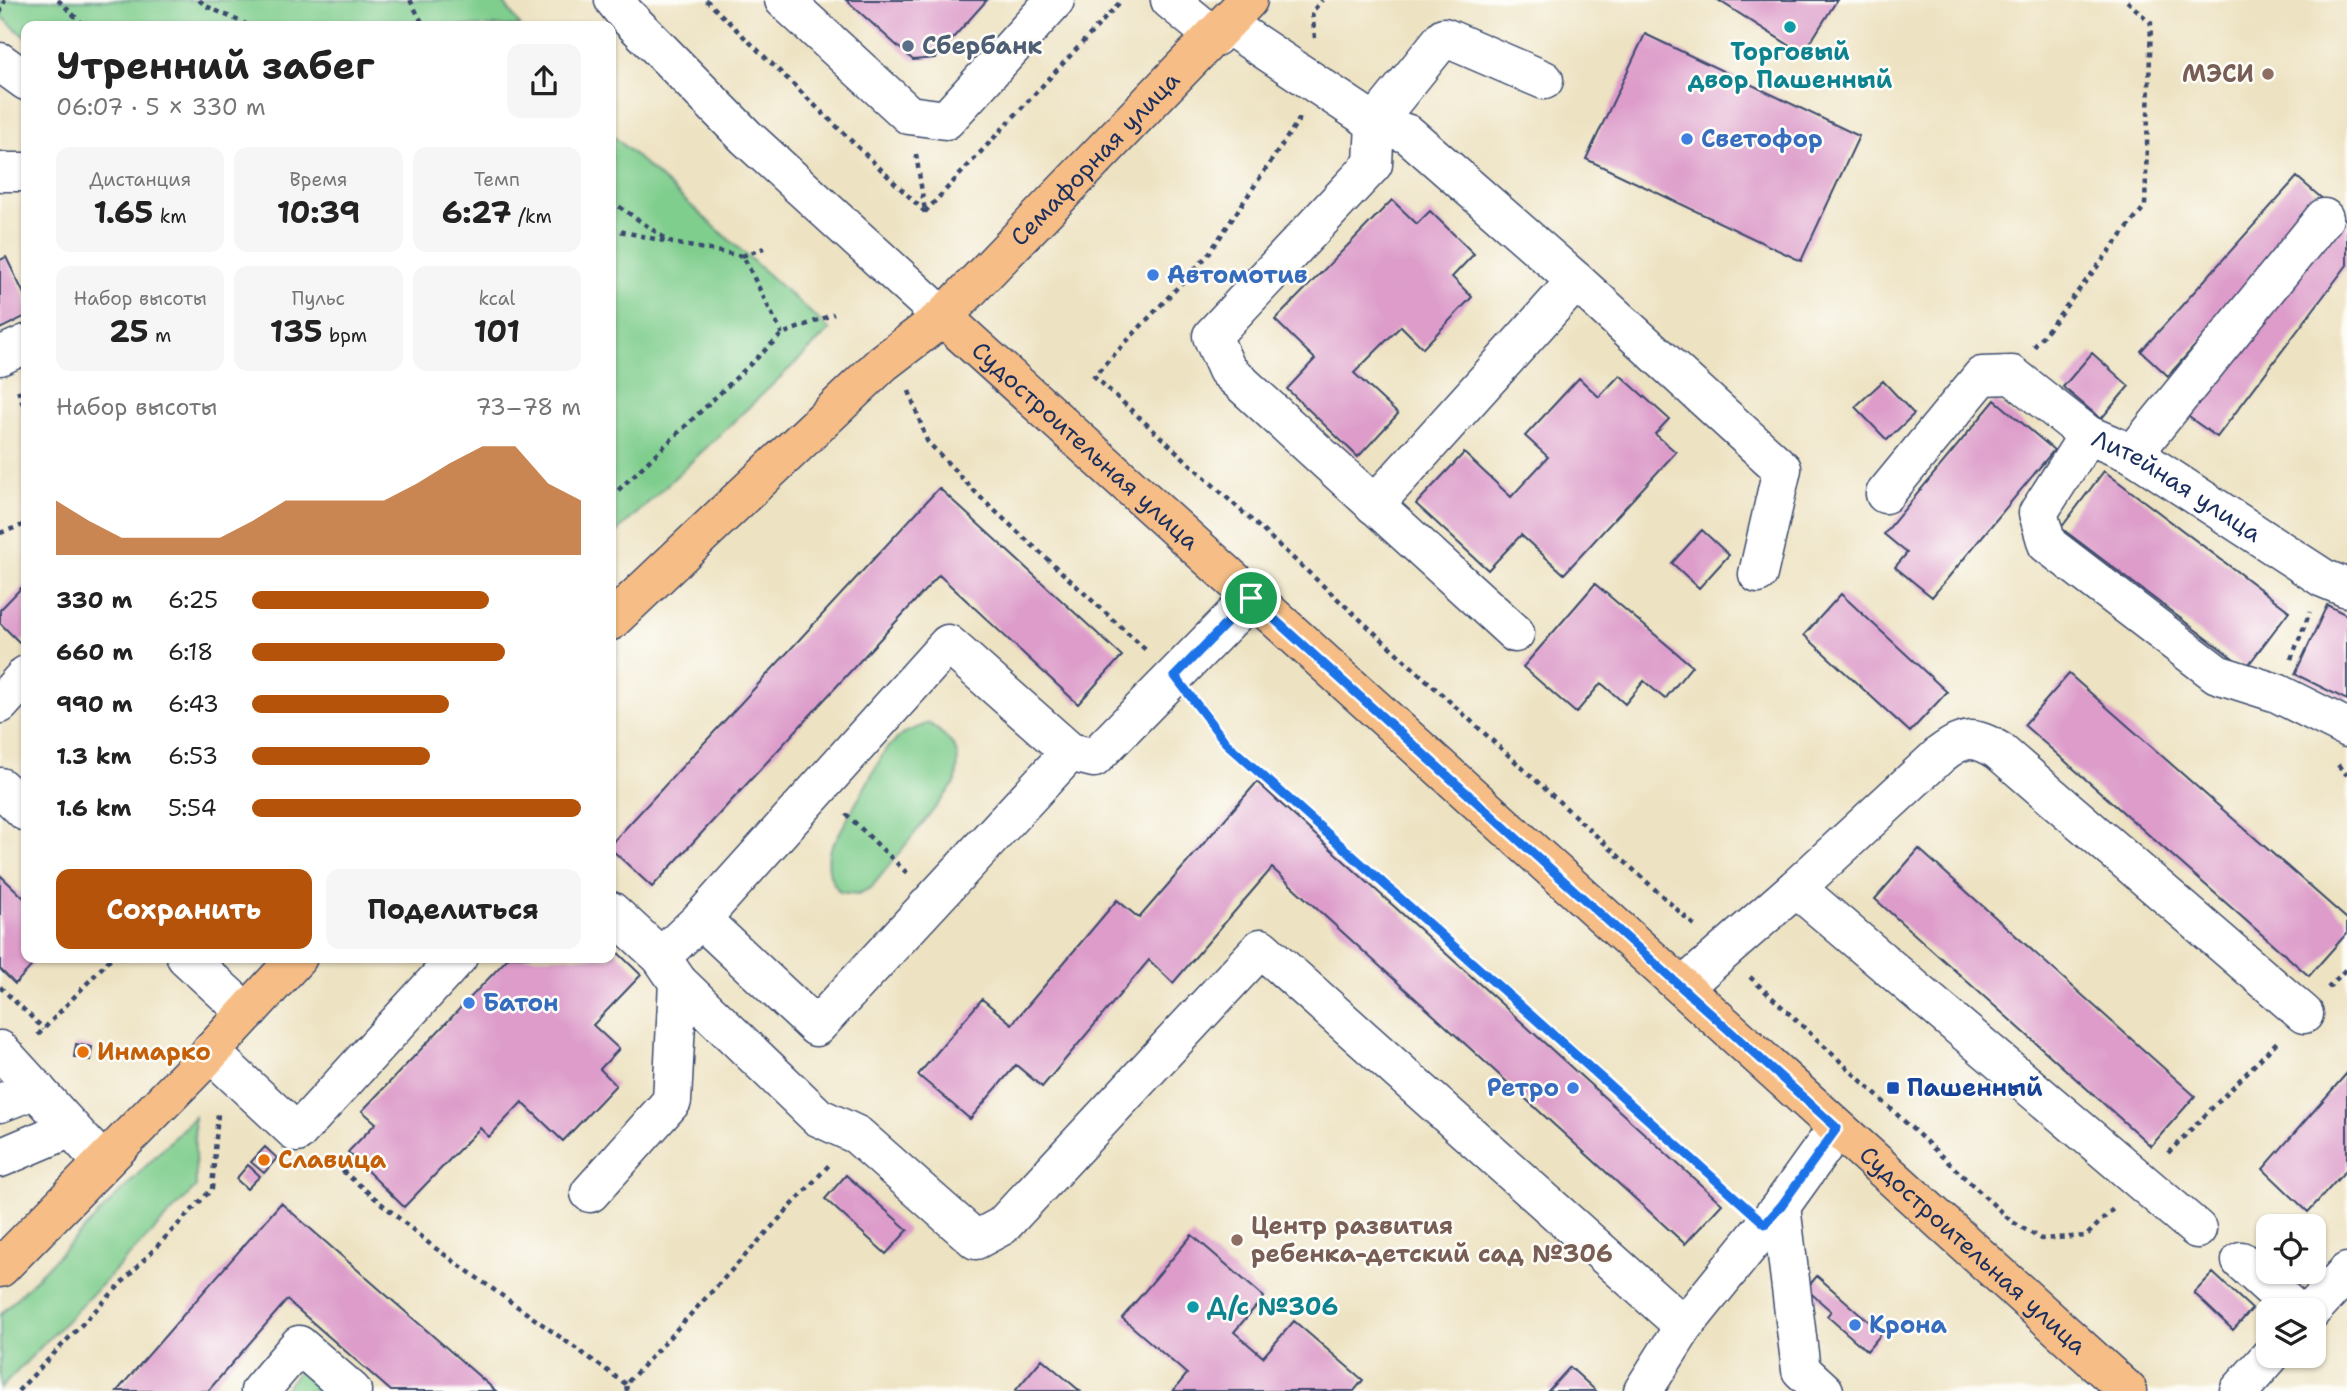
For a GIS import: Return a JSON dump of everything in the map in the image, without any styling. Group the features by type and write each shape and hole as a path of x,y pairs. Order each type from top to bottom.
{"main road":[{"name":"Семафорная улица","path":"616,610 883,363 943,317 1230,20"},
{"name":"Судостроительная улица","path":"943,317 2128,1391"},
{"path":"0,1268 293,963"}],"street":[{"name":"Судостроительная улица","path":"614,0 746,137 943,317"},
{"path":"784,0 909,115 946,120 1055,0"},
{"path":"1170,0 1230,20 1375,123 1408,134 1576,281 1782,469 1758,574"},
{"path":"1515,633 1227,370 1213,336 1373,164 1375,123 1444,37 1544,80"},
{"path":"0,62 21,77"},
{"path":"0,172 21,172"},
{"path":"2133,454 2324,218"},
{"path":"1374,505 1576,281"},
{"path":"8,371 21,352"},
{"path":"1885,494 1982,376 2012,375"},
{"name":"Литейная улица","path":"2012,375 2088,435 2133,454 2323,578 2347,588"},
{"path":"2088,435 2038,513 2047,544 2217,674 2277,693 2347,729"},
{"path":"590,1194 672,1101 669,970 701,919 947,644 1070,752 1094,758 1251,598"},
{"path":"0,704 21,681"},
{"path":"1683,987 1796,888 1941,754 1953,745 1968,740 1981,740 1999,751 2304,1014"},
{"path":"701,919 816,1027 1070,752"},
{"path":"1796,888 2197,1229"},
{"path":"616,916 818,1117 857,1135 976,1240 1002,1226 1261,948 1684,1326"},
{"path":"193,963 247,1013"},
{"path":"209,1052 297,1133 453,963"},
{"path":"3,1053 102,1162"},
{"path":"0,1103 36,1089"},
{"path":"0,1158 71,1128"},
{"path":"1647,1390 1684,1326 1773,1215 1837,1128"},
{"path":"1773,1215 1801,1370 1824,1391"},
{"path":"2241,1261 2319,1298"},
{"path":"260,1391 299,1345 352,1391"},
{"path":"2239,1391 2259,1368"}],"path":[{"path":"0,13 5,0"},
{"path":"58,0 80,21"},
{"path":"199,0 239,21"},
{"path":"410,0 421,21"},
{"path":"706,0 925,212"},
{"path":"925,212 1122,0"},
{"path":"2012,375 2145,206 2151,23 2126,0"},
{"path":"909,115 925,212"},
{"path":"616,204 672,243"},
{"path":"616,230 743,256 764,248"},
{"path":"743,256 782,334"},
{"path":"616,491 782,334 834,314"},
{"path":"8,371 21,399"},
{"path":"909,390 927,441 980,497 1175,676 1226,743 1773,1215"},
{"path":"0,533 21,526"},
{"path":"818,788 934,898"},
{"path":"3,1053 33,1040 106,963"},
{"path":"2011,1221 2041,1239 2086,1236 2347,968"},
{"path":"0,988 44,1029"},
{"path":"18,1391 212,1189 219,1101"},
{"path":"297,1133 431,1245 626,1384 628,1391"},
{"path":"626,1384 857,1135"}],"green space":[{"path":"0,0 502,0 517,21 21,21 21,34 0,15"},
{"path":"616,138 830,330 616,533"},
{"path":"929,723 955,748 958,762 955,783 871,888 858,894 840,892 830,874 829,852 886,749 904,733"},
{"path":"194,1117 196,1187 0,1389 0,1315"},
{"path":"306,1362 338,1391 283,1391"}],"building":[{"path":"846,0 987,0 935,58 913,60"},
{"name":"Торговый двор Пашенный","path":"1718,0 1837,0 1803,54"},
{"path":"1645,34 1859,136 1801,261 1586,159"},
{"path":"2297,177 2325,201 2168,376 2141,351"},
{"path":"1392,200 1417,224 1430,211 1474,254 1452,277 1472,297 1423,348 1401,326 1354,373 1398,414 1358,457 1287,389 1315,359 1275,320"},
{"path":"2338,214 2347,221 2347,265 2217,437 2186,415"},
{"path":"6,257 21,288 21,318 0,329 0,260"},
{"path":"2092,353 2129,386 2101,419 2063,387"},
{"path":"1620,375 1669,419 1655,434 1676,452 1564,574 1521,535 1488,570 1416,504 1464,453 1511,497 1548,457 1525,436 1579,378 1599,397"},
{"path":"1883,381 1914,414 1887,440 1855,407"},
{"path":"1995,400 2054,450 1932,597 1895,567 1907,553 1884,534"},
{"path":"2104,471 2289,611 2246,668 2061,528"},
{"path":"939,488 1122,656 1078,704 939,575 652,887 616,854 616,839"},
{"path":"1702,530 1729,555 1699,588 1672,563"},
{"path":"1595,584 1692,666 1665,699 1644,681 1625,704 1601,683 1576,713 1523,667"},
{"path":"21,588 20,643 0,623 0,610"},
{"path":"1841,594 1947,692 1910,732 1804,635"},
{"path":"2327,605 2347,615 2347,700 2295,674"},
{"path":"2069,674 2347,919 2347,933 2309,976 2024,725"},
{"path":"1257,782 1722,1204 1685,1244 1272,868 1173,983 1149,960 1042,1087 1016,1065 970,1119 918,1075 982,999 1012,1024 1117,900 1139,918"},
{"path":"1919,849 2195,1096 2151,1146 1875,899"},
{"path":"0,875 21,895 21,963 34,963 15,984 0,969"},
{"path":"616,951 641,975 593,1025 619,1049 600,1069 616,1085 563,1141 522,1102 489,1137 480,1128 404,1207 348,1152 376,1123 362,1111 503,963 616,963"},
{"name":"Инмарко","path":"76,1044 92,1047 90,1060 74,1057"},
{"path":"2347,1073 2347,1169 2308,1212 2263,1169"},
{"name":"Славица","path":"265,1147 277,1158 264,1173 251,1162"},
{"path":"248,1165 260,1176 247,1189 236,1179"},
{"path":"846,1175 908,1230 886,1254 825,1199"},
{"path":"281,1203 496,1391 391,1391 287,1300 208,1391 117,1391"},
{"name":"Д/с №306","path":"1192,1235 1264,1297 1234,1332 1263,1357 1294,1321 1363,1380 1354,1391 1173,1391 1187,1374 1122,1318"},
{"path":"2213,1273 2252,1309 2233,1330 2194,1293"},
{"name":"Крона","path":"1817,1276 1882,1333 1867,1351 1827,1316 1831,1311 1806,1289"},
{"path":"1042,1359 1080,1391 1015,1391"},
{"path":"1570,1367 1596,1391 1548,1391"}],"place":[{"name":"Торговый двор Пашенный","path":"1790,27"},
{"name":"Сбербанк","path":"908,46"},
{"name":"МЭСИ","path":"2268,74"},
{"name":"Светофор","path":"1687,139"},
{"name":"Автомотив","path":"1153,275"},
{"name":"Батон","path":"469,1003"},
{"name":"Инмарко","path":"83,1052"},
{"name":"Ретро","path":"1573,1088"},
{"name":"Пашенный","path":"1893,1088"},
{"name":"Славица","path":"264,1160"},
{"name":"Центр развития ребенка-детский сад №306","path":"1237,1240"},
{"name":"Д/с №306","path":"1193,1307"},
{"name":"Крона","path":"1855,1325"}],"route":[{"path":"1251,598 1837,1128 1765,1224 1226,743 1175,676 1251,598"}]}
